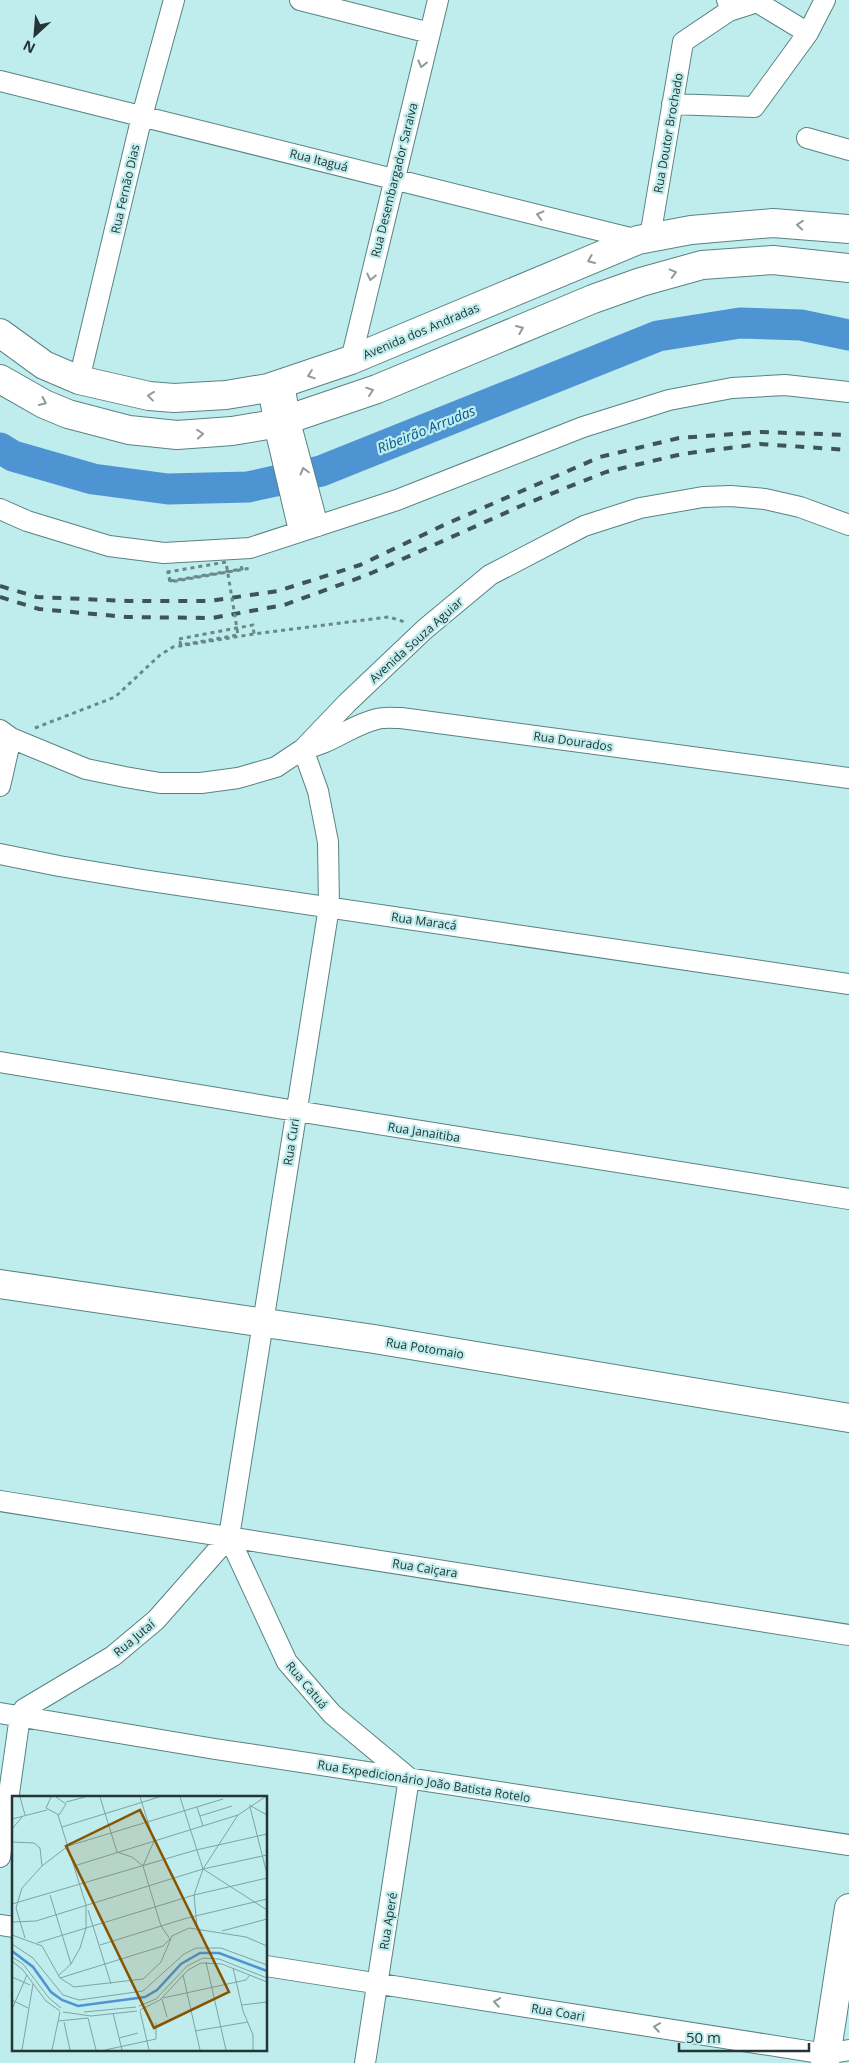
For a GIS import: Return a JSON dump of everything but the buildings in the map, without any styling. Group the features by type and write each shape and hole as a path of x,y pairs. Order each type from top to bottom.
{"main road":[{"name":"Avenida dos Andradas","path":"0,333 44,365 79,380 141,394 174,398 226,395 276,386 351,360 653,233 774,223 849,229"},
{"path":"0,379 35,399 68,414 93,422 145,433 176,436 283,427 593,299 641,282 702,265 773,260 849,268"},
{"name":"Rua Potomaio","path":"0,1284 374,1339 849,1418"},
{"path":"833,2055 849,1908"}],"street":[{"name":"Rua Fernão Dias","path":"79,380 142,116 174,0"},
{"path":"300,0 430,33"},
{"name":"Rua Desembargador Saraiva","path":"351,360 438,0"},
{"path":"672,104 754,107 808,33 824,0"},
{"path":"728,5 757,2 808,33"},
{"name":"Rua Doutor Brochado","path":"653,233 683,42 728,5"},
{"name":"Rua Itaguá","path":"0,81 394,179 653,233"},
{"path":"807,138 849,150"},
{"path":"0,509 27,521 109,546 164,553 250,548 307,521 397,500 583,427 669,400 732,388 785,385 849,392"},
{"path":"276,386 283,427 307,521"},
{"name":"Avenida Souza Aguiar","path":"5,734 86,769 160,783 201,783 238,778 276,767 303,749 347,703 425,629 490,575 584,526 640,508 703,497 731,496 765,499 800,508 849,525"},
{"name":"Rua Dourados","path":"303,749 328,743 378,718 401,718 849,778"},
{"path":"0,786 5,734"},
{"name":"Rua Curi","path":"229,1537 329,907 328,842 318,791 303,749"},
{"name":"Rua Maracá","path":"0,854 143,880 849,984"},
{"name":"Rua Janaitiba","path":"0,1062 849,1199"},
{"name":"Rua Caiçara","path":"0,1501 849,1636"},
{"name":"Rua Jutaí","path":"20,1716 24,1708 113,1656 156,1620 229,1537"},
{"name":"Rua Catuá","path":"229,1537 286,1662 332,1714 409,1778"},
{"name":"Rua Expedicionário João Batista Rotelo","path":"0,1713 215,1749 849,1845"},
{"path":"0,1857 20,1716"},
{"name":"Rua Aperé","path":"365,2063 409,1778"},
{"name":"Rua Coari","path":"268,1966 833,2055"}],"path":[{"path":"250,548 252,568 170,581 168,572 226,562 227,571 236,626 238,635 181,645 179,639 234,628 244,627 253,625 254,632"},
{"path":"5,734 115,697 160,654 173,647 254,632 389,617 425,629"}],"waterway":[{"name":"Ribeirão Arrudas","path":"0,448 13,456 93,479 168,489 248,487 321,471 658,336 740,323 801,325 849,335"}],"railway":[{"path":"0,586 37,597 128,601 209,601 278,591 360,565 446,524 600,457 679,438 761,432 849,435"},
{"path":"0,597 39,609 127,617 212,618 284,605 367,575 523,505 606,472 682,454 760,444 849,450"}]}
